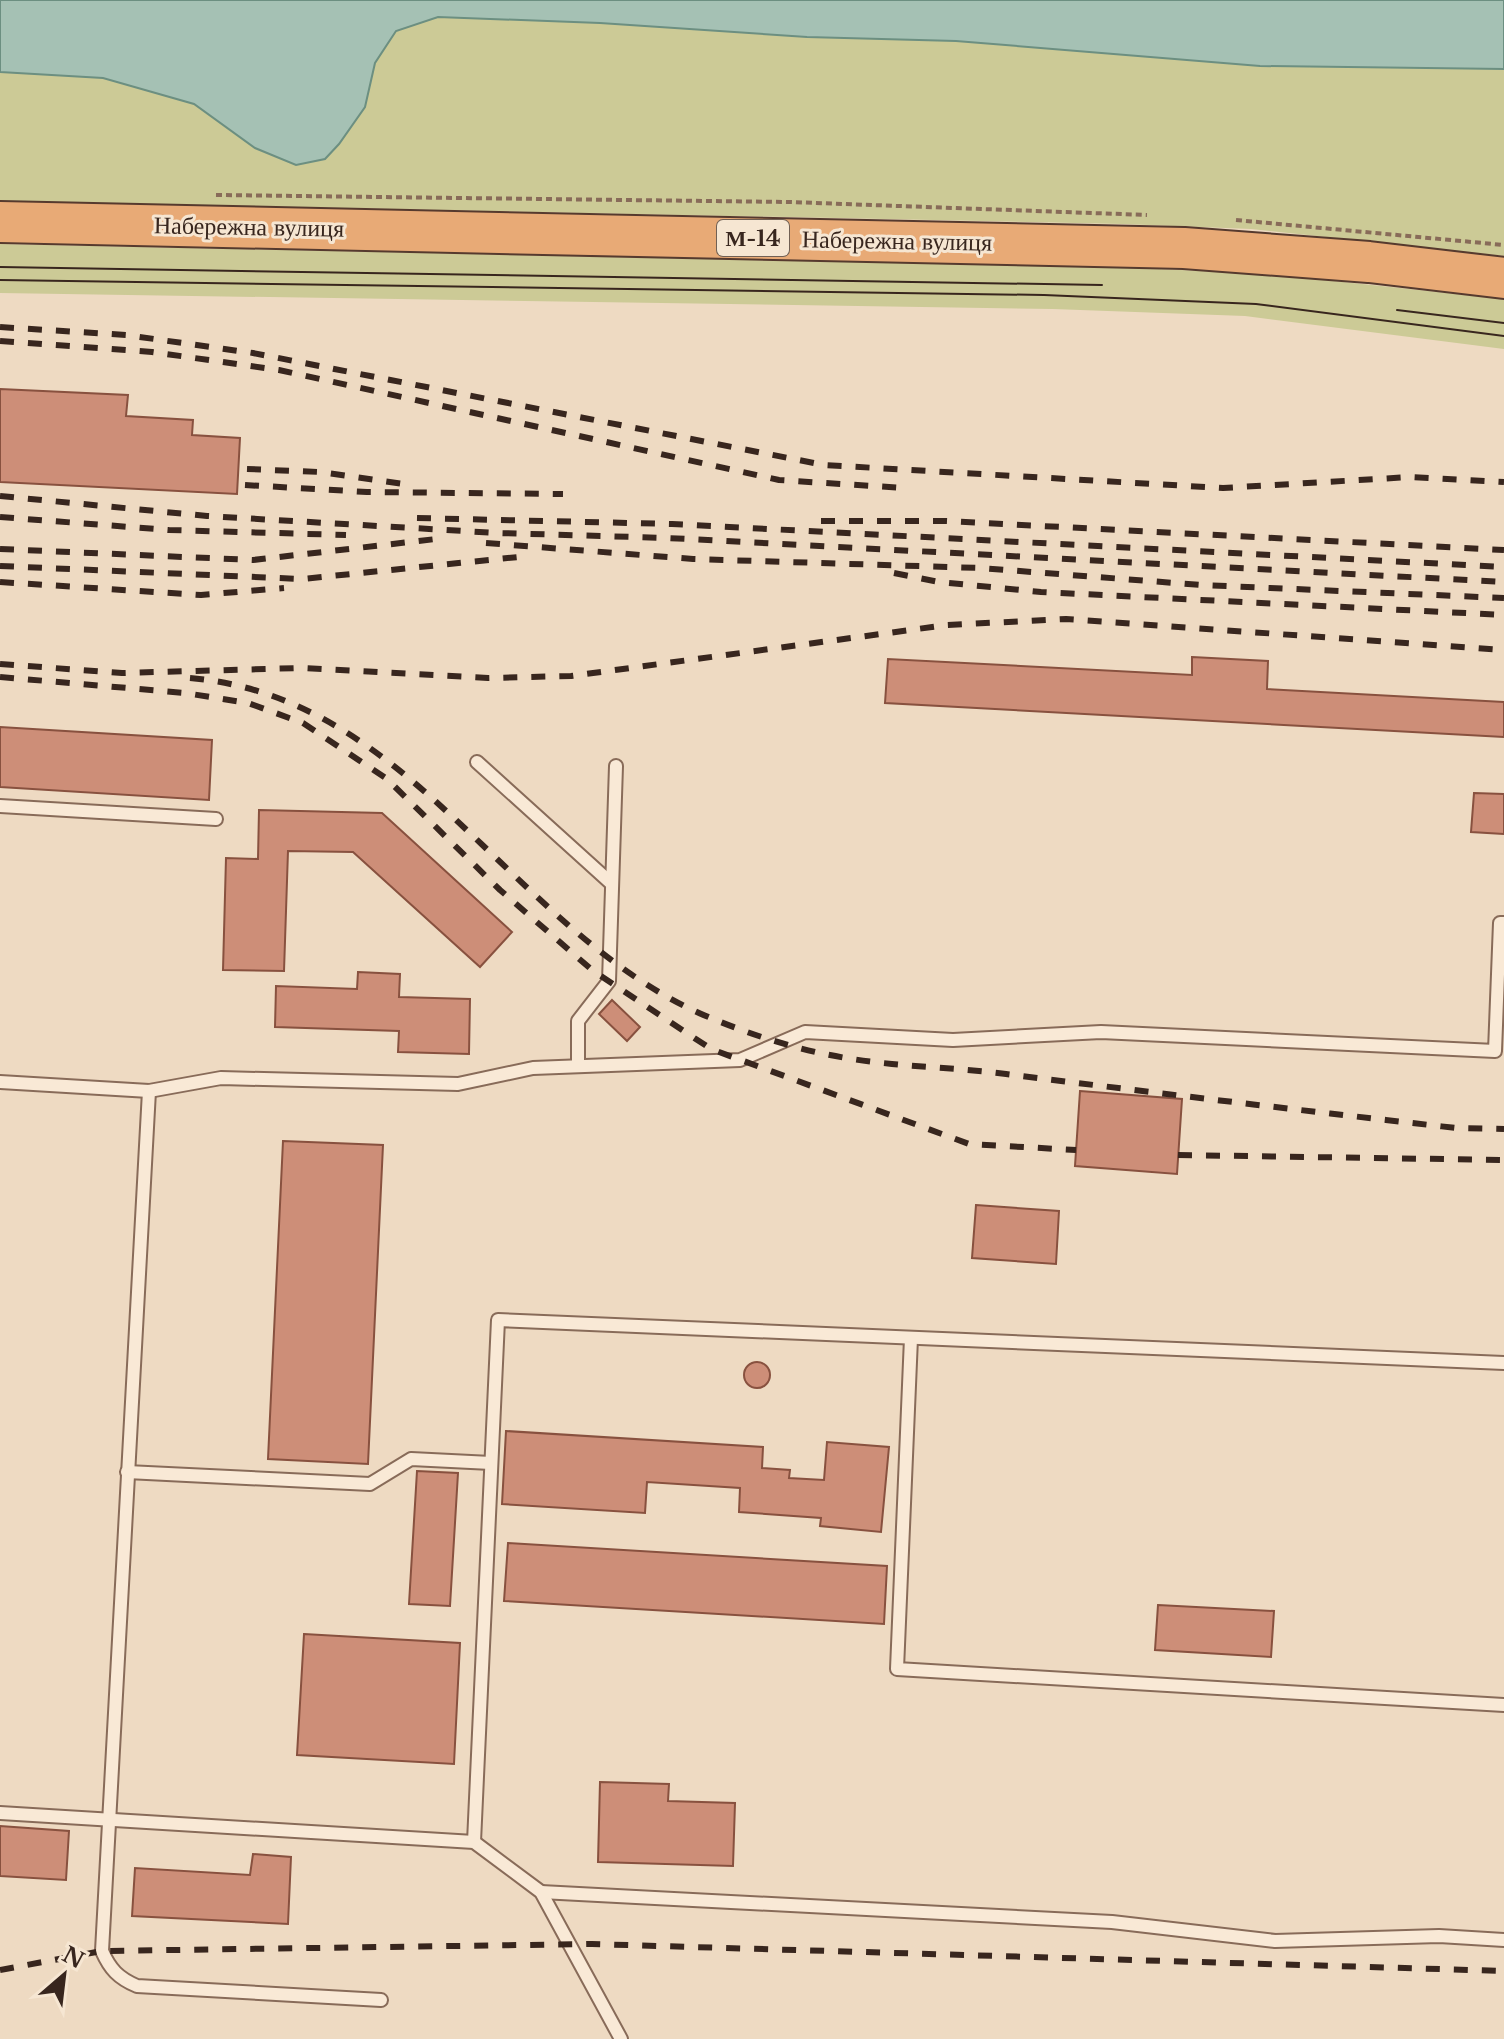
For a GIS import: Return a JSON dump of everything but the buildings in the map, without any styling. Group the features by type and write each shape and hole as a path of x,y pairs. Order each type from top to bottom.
{"highway":[{"name":"Набережна вулиця","path":"0,222 1184,248 1369,262 1504,278"}],"lane":[{"path":"477,762 612,884"},
{"path":"578,1066 578,1021 609,981 616,766"},
{"path":"0,806 216,819"},
{"path":"0,1082 149,1091 221,1078 458,1084 533,1068 740,1060 805,1032 953,1040 1101,1032 1495,1051 1500,923 1504,923"},
{"path":"149,1091 102,1951 109,1967 121,1979 137,1986 381,2000"},
{"path":"474,1842 498,1320 1504,1363"},
{"path":"911,1338 897,1669 1504,1705"},
{"path":"127,1472 370,1484 411,1459 491,1463"},
{"path":"0,1813 474,1842 541,1892 621,2039"},
{"path":"541,1892 1112,1922 1275,1941 1439,1936 1504,1940"}],"shaded area":[{"path":"0,0 1504,0 1504,69 1260,66 956,41 807,37 600,23 438,17 396,31 375,63 365,107 339,144 325,159 296,165 255,148 194,104 103,78 0,72"},
{"path":"437,17 600,23 807,37 956,41 1260,66 1504,69 1504,256 1251,229 1122,224 0,201 0,72 103,78 194,104 255,148 365,107 375,63 396,31"},
{"path":"0,244 1137,268 1268,274 1504,299 1504,349 1245,316 1053,309 0,293"}],"tram line":[{"path":"0,267 1102,285"},
{"path":"0,280 1044,295 1256,304 1504,336"},
{"path":"1397,310 1504,323"}],"railway":[{"path":"0,327 126,335 253,353 824,465 1223,488 1411,477 1504,482"},
{"path":"0,341 152,352 279,370 779,480 904,488"},
{"path":"247,469 320,472 404,484"},
{"path":"245,485 367,492 563,494"},
{"path":"0,496 207,516 498,533 668,538 1504,582"},
{"path":"0,517 169,530 346,535"},
{"path":"417,518 672,524 1504,567"},
{"path":"821,521 946,521 1504,550"},
{"path":"0,549 253,560 436,539"},
{"path":"486,543 693,559 980,568 1201,585 1504,598"},
{"path":"0,566 302,579 528,556"},
{"path":"894,573 939,582 1041,592 1504,615"},
{"path":"0,582 201,595 284,588"},
{"path":"0,664 122,673 302,668 488,678 571,676 947,625 1066,619 1504,650"},
{"path":"0,677 185,693 248,703 303,723 387,779 500,890 592,970 711,1049 969,1144 1076,1150"},
{"path":"190,678 269,695 338,727 401,771 575,931 637,978 706,1016 757,1036 810,1051 866,1061 986,1072 1456,1128 1504,1129"},
{"path":"1178,1155 1504,1160"},
{"path":"0,1970 102,1951 592,1944 1504,1971"}]}
